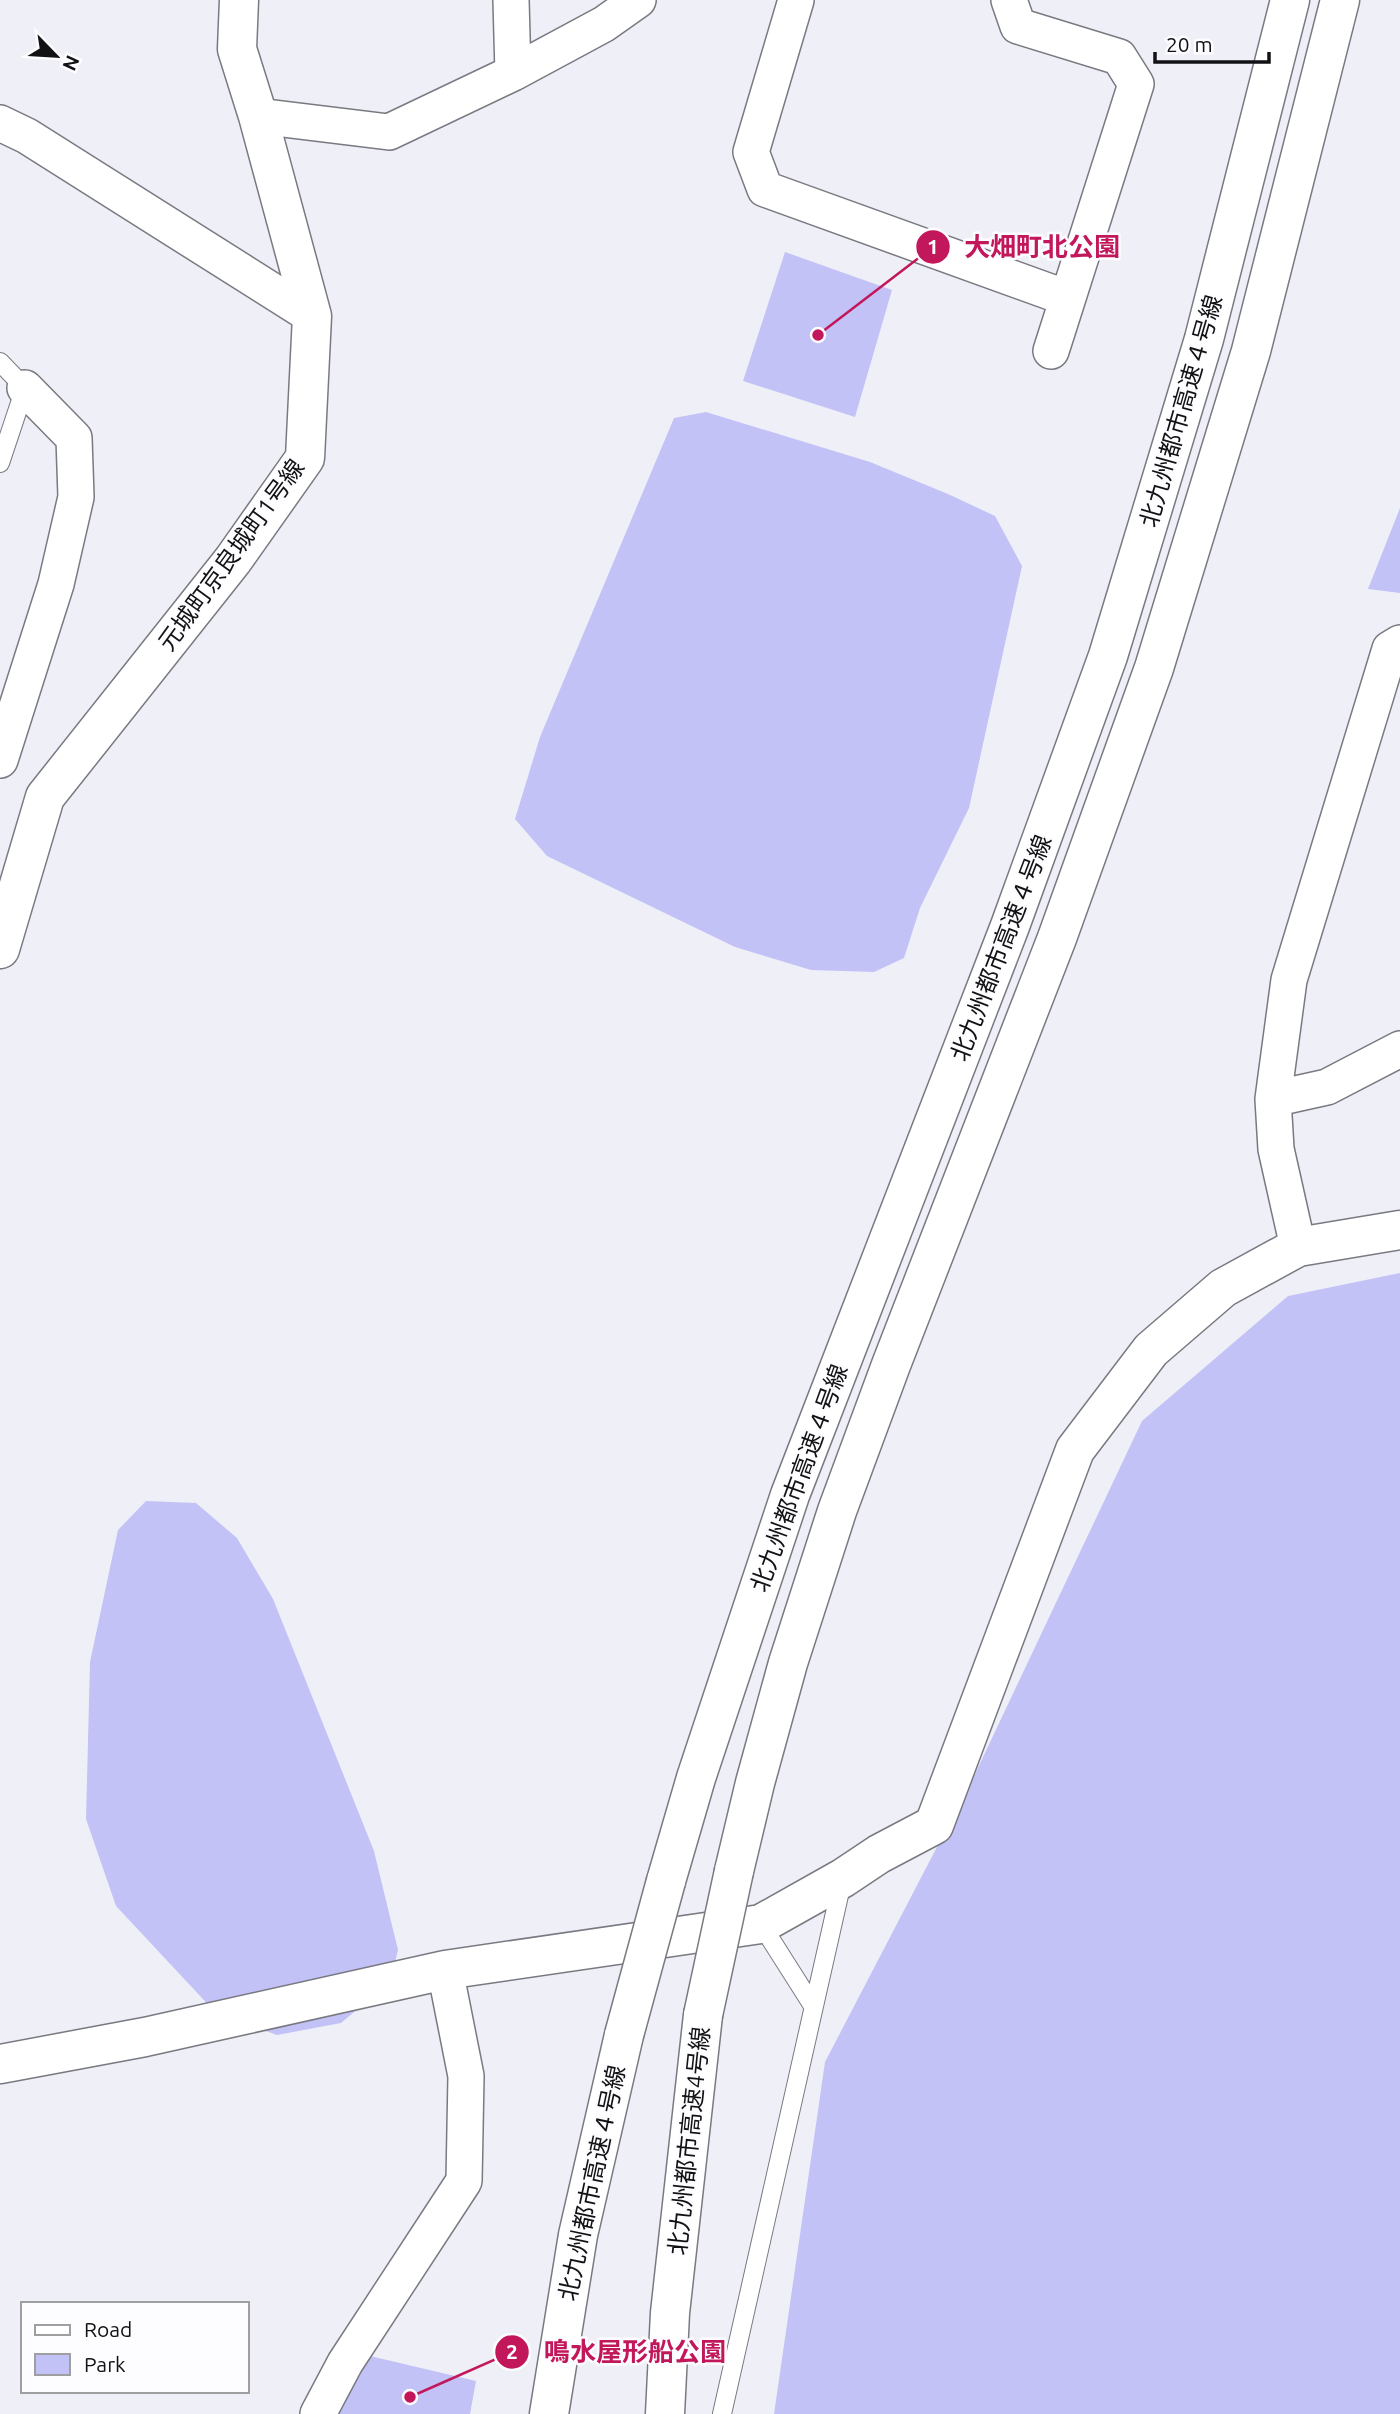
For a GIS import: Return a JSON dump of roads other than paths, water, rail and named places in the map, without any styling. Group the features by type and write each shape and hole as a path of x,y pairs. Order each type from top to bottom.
{"main road":[{"name":"元城町京良城町1号線","path":"0,949 45,797 233,561 305,458 312,316 237,49 239,0"},
{"name":"北九州都市高速４号線","path":"549,2414 578,2235 624,2035 696,1778 790,1494 1010,926 1108,656 1204,340 1290,0"},
{"name":"北九州都市高速４号線","path":"734,1871 788,1663 837,1511 1057,938 1154,668 1251,351 1340,0"},
{"path":"0,2064 145,2037 445,1970 761,1924 843,1878 879,1854 934,1825 1075,1450 1151,1350 1223,1288 1298,1247 1400,1230"},
{"name":"北九州都市高速4号線","path":"665,2414 670,2313 703,2015 734,1871"}],"street":[{"path":"511,0 513,73"},
{"path":"258,116 389,132 513,73 604,24 638,0"},
{"path":"1009,0 1017,26 1119,57 1136,85 1051,351"},
{"path":"793,1 751,152 765,189 1067,298"},
{"path":"0,123 27,136 312,316"},
{"path":"0,760 56,584 76,497 74,438 25,388"},
{"path":"1298,1247 1276,1149 1273,1099 1289,980 1390,649 1400,643"},
{"path":"1273,1099 1327,1087 1400,1049"},
{"path":"318,2414 345,2363 464,2181 466,2076 445,1970"}],"lane":[{"path":"0,362 25,388 0,463"},
{"path":"722,2414 843,1878"},
{"path":"761,1924 813,2006"}],"place":[{"name":"大畑町北公園","path":"818,335"},
{"name":"鳴水屋形船公園","path":"410,2397"}]}
